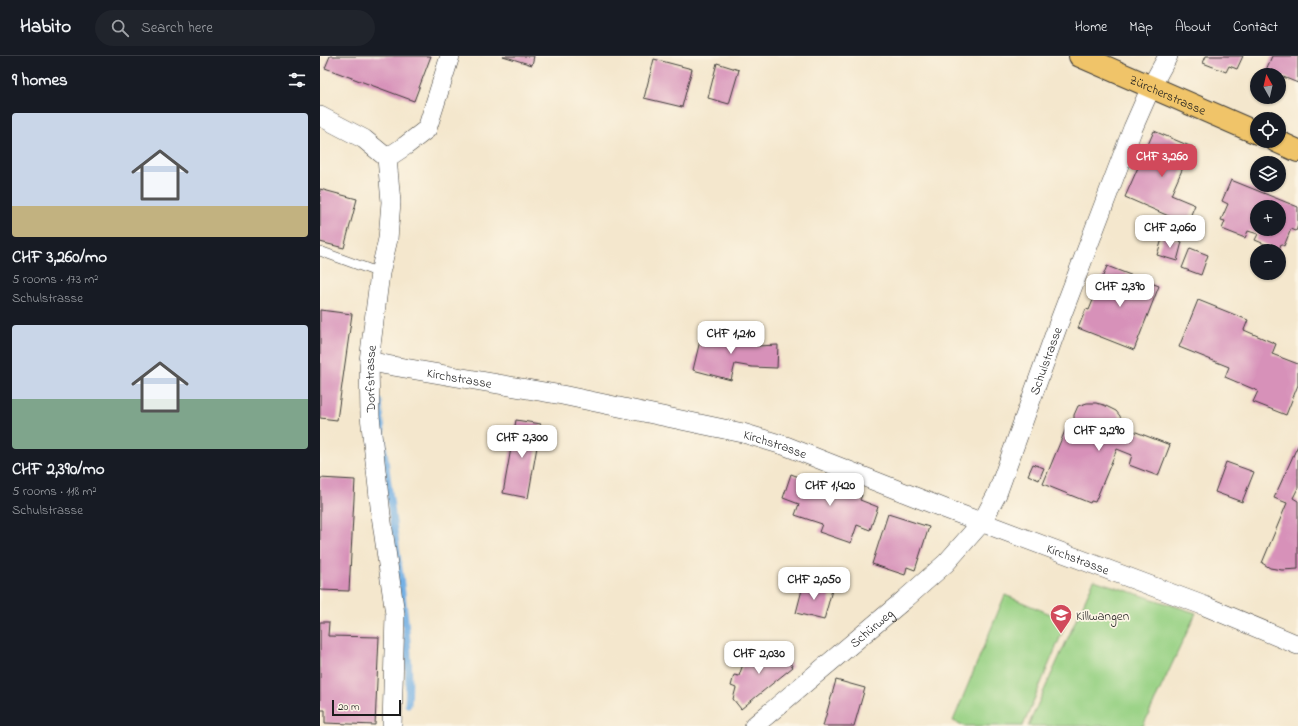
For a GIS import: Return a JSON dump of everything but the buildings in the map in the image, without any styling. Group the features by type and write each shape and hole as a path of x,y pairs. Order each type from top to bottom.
{"main road":[{"name":"Zürcherstrasse","path":"1080,56 1250,130"},
{"path":"1286,146 1298,151"}],"street":[{"path":"320,116 364,139 387,158 426,129 450,56"},
{"name":"Schulstrasse","path":"982,522 997,494 1058,325 1132,128 1151,87 1168,56"},
{"name":"Dorfstrasse","path":"387,158 391,202 388,239 380,274 369,361 370,416 381,515 395,614 392,726"},
{"name":"Kirchstrasse","path":"369,361 562,395 743,432 786,446 1197,604 1298,645"},
{"name":"Schürweg","path":"754,726 941,567 982,522"}],"lane":[{"path":"320,251 380,274"}],"green space":[{"path":"1094,580 1196,613 1143,726 1028,726"},
{"path":"1005,595 1067,621 1023,726 965,726 953,721"}],"waterway":[{"path":"379,402 406,625 409,672 408,704"}],"place":[{"name":"Killwangen","path":"1061,634"}]}
